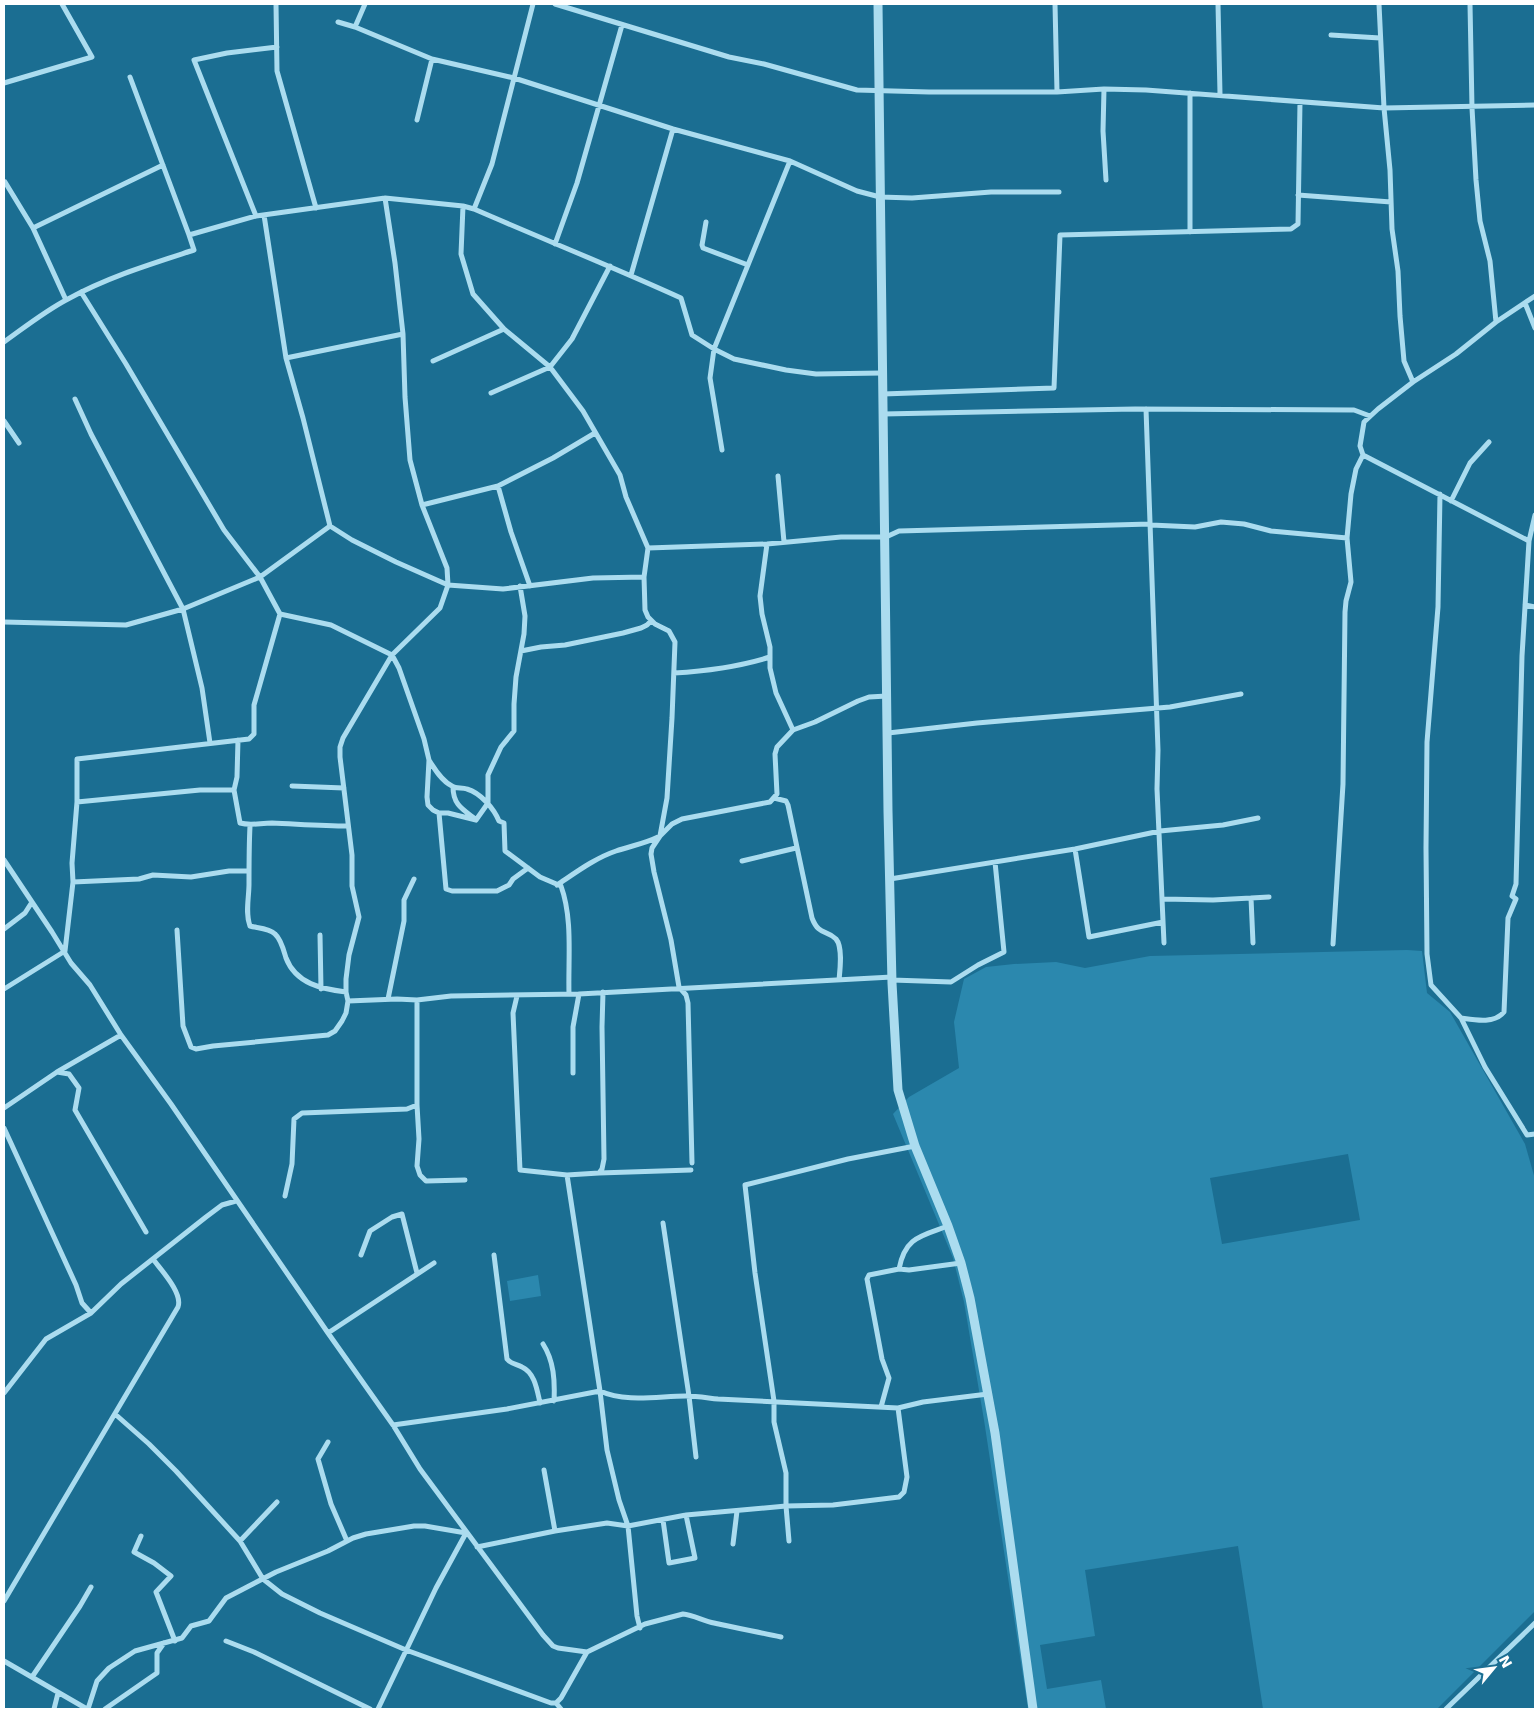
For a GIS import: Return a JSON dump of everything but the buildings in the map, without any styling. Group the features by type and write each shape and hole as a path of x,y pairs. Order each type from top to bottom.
{"street":[{"path":"4,83 92,56 62,4"},
{"path":"276,4 277,71 316,208"},
{"path":"355,27 365,4"},
{"path":"474,209 492,164 533,4"},
{"path":"555,4 729,57 764,64 856,90 1057,92 1104,89 1220,94 1384,108 1472,108 1535,105"},
{"path":"878,4 890,879 892,978 898,1090 915,1146 961,1263 970,1298 995,1432 1033,1709"},
{"path":"1055,4 1057,92"},
{"path":"1218,4 1220,94"},
{"path":"1379,4 1384,108 1399,308 1404,361 1414,382"},
{"path":"1470,4 1472,108 1480,221 1490,261 1496,322"},
{"path":"338,22 355,27 432,59 514,78 673,129 790,161 857,191 880,197 912,198 991,192 1059,192"},
{"path":"555,244 577,183 622,25"},
{"path":"1331,35 1380,38"},
{"path":"256,216 194,60 227,53 277,47"},
{"path":"417,120 432,59"},
{"path":"4,342 81,292 123,273 194,250 130,76"},
{"path":"1104,89 1103,131 1106,180"},
{"path":"1190,93 1190,232"},
{"path":"883,394 1054,388 1060,235 1291,229 1298,224 1300,102"},
{"path":"631,275 673,129"},
{"path":"722,450 710,378 714,349 790,161"},
{"path":"33,228 163,165"},
{"path":"5,182 33,228 66,300"},
{"path":"1298,195 1391,202"},
{"path":"177,930 183,1026 191,1047 196,1049 328,1035 342,1022 348,1001 346,992 350,955 359,917 352,886 352,855 340,747 343,738 392,655 440,608 448,585 447,568 422,506 410,460 403,334 396,263 385,198"},
{"path":"189,235 256,216 385,198 462,206 474,209 610,266 680,298 692,335 734,359 816,374 882,373"},
{"path":"462,206 461,254 473,294 504,329 550,367 583,411 620,475 626,497 648,548 644,577 644,610 655,624 669,631 674,638 674,673 667,798 660,836"},
{"path":"264,215 286,358 330,526 352,540 448,585 503,589 594,578 644,577"},
{"path":"706,222 702,241 703,248 748,265"},
{"path":"491,393 550,367 572,339 610,266"},
{"path":"64,951 73,882 72,863 77,802 77,759 248,739 254,734 254,705 280,614 260,577 224,530 81,292"},
{"path":"1529,542 1363,455 1360,446 1364,422 1370,416 1414,382 1456,354 1496,322 1535,296"},
{"path":"1525,303 1535,328"},
{"path":"433,361 504,329"},
{"path":"286,358 403,334"},
{"path":"75,399 91,434 183,609 202,688 210,743"},
{"path":"883,414 1146,409 1354,410 1370,416"},
{"path":"1146,409 1157,789 1164,943"},
{"path":"4,421 19,443"},
{"path":"422,506 498,486 553,458 595,433"},
{"path":"1451,501 1470,464 1489,442"},
{"path":"1333,944 1344,784 1345,612 1351,582 1347,538 1351,494 1356,469 1363,455"},
{"path":"778,476 784,542"},
{"path":"498,486 511,532 530,586"},
{"path":"1440,494 1438,607 1427,742 1427,954 1431,985 1461,1018 1485,1067 1527,1135 1535,1134"},
{"path":"1461,1018 1489,1020 1497,1018 1504,1012 1508,918 1516,899 1512,896 1516,884 1518,761 1525,605 1529,542 1535,515"},
{"path":"648,548 768,544 840,537 886,537 899,531 1150,524 1195,527 1221,522 1244,524 1271,531 1347,538"},
{"path":"4,622 126,625 183,609 260,577 330,526"},
{"path":"768,544 760,596 762,614 770,647 770,668 776,693 793,730"},
{"path":"476,820 488,803 488,775 501,747 514,730 514,704 525,616 520,586"},
{"path":"1525,605 1535,607"},
{"path":"280,614 331,625 392,655 399,668 418,719 429,760 436,772 453,787 467,789 488,803 496,812 499,821 504,823 505,851 540,877 561,886 565,896 567,917 569,994"},
{"path":"521,651 565,645 623,633 641,628 651,620"},
{"path":"674,673 714,670 749,664 770,657"},
{"path":"888,734 977,723 1063,717 1170,706 1241,694"},
{"path":"692,1163 688,1003 686,995 679,987 671,940 652,862 652,848 660,836 672,824 682,819 764,804 774,798 777,794 775,754 777,747 793,730 869,697 888,696"},
{"path":"238,740 237,776 234,790 240,823 250,826 263,823 348,826"},
{"path":"429,760 428,805 439,813 448,813 476,820"},
{"path":"292,786 344,788"},
{"path":"453,787 458,807 476,820"},
{"path":"77,802 200,790 234,790"},
{"path":"774,798 786,801 788,805 812,918 817,929 832,937 838,943 841,958 839,980"},
{"path":"439,813 446,889 452,891 497,891 509,885 513,879 528,868"},
{"path":"890,879 1075,849 1160,832 1223,825 1258,818"},
{"path":"250,826 249,906 247,916 250,926 268,929 276,934 292,970 300,979 321,989 346,992"},
{"path":"557,885 585,866 615,851 648,842 660,836"},
{"path":"742,861 796,848"},
{"path":"1075,849 1089,937 1163,922"},
{"path":"4,860 71,963 90,985 121,1035 171,1104 236,1201 393,1425 420,1469 466,1533 553,1646 564,1650 586,1652 658,1620 689,1614 707,1621 781,1637"},
{"path":"348,1001 417,1000 451,996 579,994 679,987 892,978 951,982 1004,952 996,862"},
{"path":"73,882 139,879 153,875 191,877 248,870"},
{"path":"388,999 404,921 404,900 414,878"},
{"path":"1163,900 1269,897"},
{"path":"1251,898 1253,943"},
{"path":"4,929 25,913 32,902"},
{"path":"320,935 321,989"},
{"path":"4,989 64,951"},
{"path":"599,1173 604,1159 603,992"},
{"path":"573,1072 573,1027 579,994"},
{"path":"517,996 514,1013 520,1170 567,1175 691,1170"},
{"path":"417,1000 417,1105 419,1139 417,1166 422,1179 434,1182 465,1180"},
{"path":"4,1108 57,1072 121,1035"},
{"path":"57,1072 69,1074 79,1088 75,1110 146,1232"},
{"path":"285,1196 292,1164 294,1119 302,1113 407,1109 417,1105"},
{"path":"4,1128 76,1285 82,1303 91,1313"},
{"path":"789,1541 786,1473 774,1422 774,1401 755,1273 745,1185 848,1159 915,1146"},
{"path":"567,1175 600,1391 607,1450 619,1500 628,1526 637,1616 640,1628"},
{"path":"4,1393 46,1340 91,1313 121,1284 222,1205 236,1201"},
{"path":"361,1255 370,1231 392,1216 402,1214 417,1274"},
{"path":"663,1223 689,1396 696,1457"},
{"path":"899,1269 902,1255 912,1241 948,1226"},
{"path":"494,1255 507,1359 510,1363 526,1369 536,1386 540,1403"},
{"path":"4,1601 180,1302 177,1293 153,1259"},
{"path":"328,1334 434,1263"},
{"path":"881,1407 889,1378 882,1359 868,1279 869,1274 961,1263"},
{"path":"543,1344 551,1360 554,1401"},
{"path":"393,1425 554,1401 600,1391 610,1396 624,1397 689,1396 898,1408 910,1404 988,1394"},
{"path":"477,1547 555,1531 607,1523 628,1526 686,1516 786,1506 834,1505 899,1497 904,1492 907,1477 898,1408"},
{"path":"115,1414 163,1457 240,1542 263,1579 282,1594 320,1613 406,1650 551,1703 556,1703 561,1709"},
{"path":"328,1442 318,1459 331,1504 347,1541"},
{"path":"544,1470 555,1531"},
{"path":"240,1542 277,1502"},
{"path":"733,1544 738,1511"},
{"path":"662,1520 669,1563 695,1558 686,1516"},
{"path":"4,1661 87,1709 97,1681 109,1668 135,1651 182,1638 191,1626 209,1621 226,1598 276,1572 366,1534 414,1526 466,1533"},
{"path":"378,1709 466,1533"},
{"path":"141,1536 134,1552 154,1563 171,1576 156,1592 175,1641"},
{"path":"32,1677 80,1606 91,1586"},
{"path":"1450,1708 1535,1623"},
{"path":"226,1640 370,1709"},
{"path":"105,1709 157,1673 158,1653 164,1642"},
{"path":"556,1703 563,1695 586,1652"},
{"path":"54,1709 58,1693"}],"shaded area":[{"path":"1422,951 1427,993 1450,1012 1525,1144 1535,1179 1535,1611 1437,1709 1263,1709 1238,1546 1085,1570 1095,1636 1040,1645 1047,1689 1101,1680 1106,1709 1028,1709 964,1302 953,1258 893,1114 909,1097 959,1068 954,1022 964,979 986,967 1056,962 1085,968 1150,956","holes":["1348,1154 1360,1220 1222,1244 1210,1178"]},
{"path":"538,1275 541,1296 510,1301 507,1281"}]}
